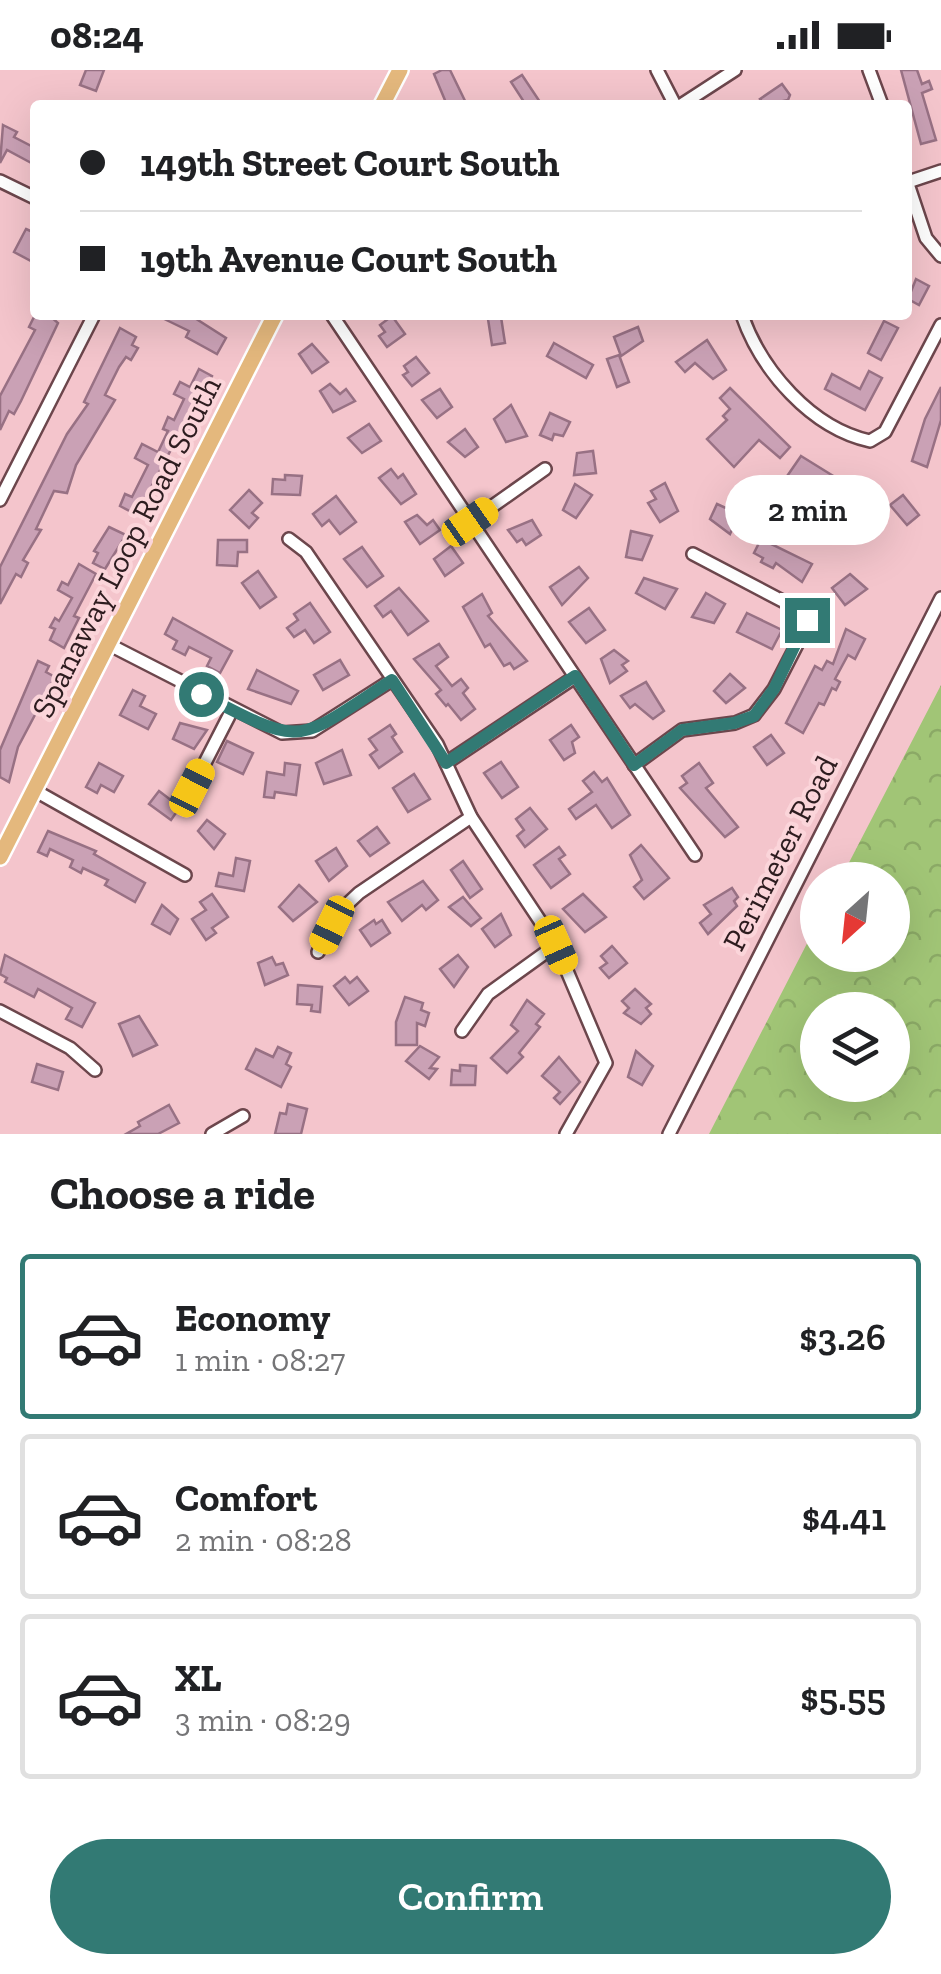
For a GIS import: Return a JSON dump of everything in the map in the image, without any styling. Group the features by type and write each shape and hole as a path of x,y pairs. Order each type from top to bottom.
{"main road":[{"path":"388,100 400,70"},
{"name":"Spanaway Loop Road South","path":"0,857 267,320"}],"street":[{"path":"657,70 675,100"},
{"path":"686,100 734,70"},
{"path":"869,70 880,100"},
{"path":"912,182 941,171"},
{"path":"0,181 30,196"},
{"path":"912,195 926,238 941,256"},
{"path":"0,500 91,320"},
{"path":"335,320 696,855"},
{"path":"744,320 758,352 796,398 822,418 870,442 886,432 941,324"},
{"path":"470,522 545,469"},
{"path":"289,539 306,552 392,680 446,763 471,817 556,945 606,1063 566,1134"},
{"path":"634,765 682,730 734,723 762,709 805,630 805,616 692,554"},
{"name":"Perimeter Road","path":"669,1134 941,598"},
{"path":"108,644 274,732 302,733 392,680"},
{"path":"446,763 575,676"},
{"path":"192,788 232,710"},
{"path":"34,790 186,875"},
{"path":"318,952 342,909 359,893 471,817"},
{"path":"462,1031 488,994 556,945"},
{"path":"0,1011 70,1048 95,1070"},
{"path":"212,1134 243,1116"}],"green space":[{"path":"941,685 941,1134 709,1134 800,957 800,972 910,972 910,862 849,862"}],"building":[{"path":"86,70 104,70 96,91 80,85"},
{"path":"450,70 465,100 445,100 434,74"},
{"path":"901,70 917,70 922,84 929,81 932,89 922,93 936,140 921,144"},
{"path":"522,75 539,100 523,100 511,82"},
{"path":"782,84 790,95 788,100 760,99"},
{"path":"3,125 30,145 30,162 7,150 0,163"},
{"path":"26,229 30,231 30,260 14,252"},
{"path":"916,279 929,286 919,305 912,301"},
{"path":"32,320 58,323 14,414 9,411 0,430 0,396 35,330 29,327"},
{"path":"166,320 198,320 226,338 217,354 186,337 189,331"},
{"path":"395,320 405,334 387,347 379,336 385,332 380,325"},
{"path":"488,320 501,320 505,343 492,345"},
{"path":"884,321 898,328 881,360 868,353"},
{"path":"638,327 643,341 621,356 614,337"},
{"path":"120,328 136,337 132,345 138,348 131,360 126,357 119,367 105,395 115,400 76,465 67,493 54,491 36,529 41,530 23,560 28,563 21,577 16,574 0,604 0,567 67,434 88,404 84,402"},
{"path":"707,340 726,370 713,379 695,363 685,372 676,362"},
{"path":"554,343 593,365 586,378 547,356"},
{"path":"312,344 328,362 312,373 299,354"},
{"path":"619,355 629,382 617,387 607,359"},
{"path":"416,357 429,373 412,386 403,375 408,372 404,366"},
{"path":"199,369 212,376 205,394 180,447 174,444 147,495 151,497 141,517 120,506 125,494 132,497 148,465 135,458 142,444 158,452 168,431 163,429 168,417 174,420 184,399 174,394 180,382 190,387"},
{"path":"869,371 882,378 865,410 825,389 832,374 860,389"},
{"path":"330,384 340,394 346,389 355,401 333,412 320,391"},
{"path":"941,387 941,420 927,467 912,461 925,419"},
{"path":"730,388 790,447 780,458 759,440 734,467 707,439 727,420 723,416 730,409 720,398"},
{"path":"440,389 452,407 437,418 422,400"},
{"path":"511,405 527,436 506,442 494,419"},
{"path":"550,413 570,422 563,436 554,434 552,440 540,435"},
{"path":"369,424 381,441 362,453 348,438"},
{"path":"465,429 478,447 465,457 448,442"},
{"path":"593,451 596,473 574,475 577,453"},
{"path":"801,456 872,500 865,513 804,477 790,503 774,495"},
{"path":"391,469 398,478 403,474 416,494 401,504 379,478"},
{"path":"285,475 302,476 300,495 272,494 273,479 285,480"},
{"path":"665,483 678,511 660,522 648,503 656,499 651,491"},
{"path":"575,484 592,495 576,518 563,510"},
{"path":"249,490 262,503 252,513 258,518 249,528 230,510"},
{"path":"903,495 919,515 907,525 890,505"},
{"path":"336,496 356,522 340,534 329,520 322,526 313,514"},
{"path":"717,504 739,514 730,534 710,519"},
{"path":"417,515 427,525 433,520 440,530 420,544 405,522"},
{"path":"532,520 541,535 526,545 522,539 517,542 508,530"},
{"path":"109,527 126,535 105,569 93,563 98,553 94,551"},
{"path":"631,531 652,536 642,560 626,557"},
{"path":"761,539 812,564 802,582 776,563 773,568 761,562 763,558 754,553"},
{"path":"218,540 247,540 247,552 238,552 237,566 217,565"},
{"path":"451,546 463,563 445,576 434,559"},
{"path":"362,547 383,576 367,587 344,559"},
{"path":"79,564 96,574 74,616 79,618 64,648 50,640 55,629 50,627 55,618 59,621 72,598 58,590 62,582 68,585"},
{"path":"579,567 588,578 562,605 550,587"},
{"path":"258,571 276,597 260,608 242,583"},
{"path":"850,574 867,589 845,605 832,588"},
{"path":"644,578 677,589 665,609 636,593"},
{"path":"399,588 428,621 408,635 391,611 383,617 375,606"},
{"path":"706,593 725,604 714,623 692,617"},
{"path":"482,594 492,613 488,616 527,661 514,669 510,663 504,666 490,644 485,647 463,607"},
{"path":"310,603 330,632 314,643 305,630 294,637 287,628 298,620 294,614"},
{"path":"589,608 605,630 586,643 569,622"},
{"path":"747,613 782,630 772,649 737,632"},
{"path":"173,618 232,651 220,673 207,666 211,658 189,647 185,655 173,649 177,641 165,634"},
{"path":"846,629 865,639 855,659 848,655 835,679 840,682 836,690 832,688 824,705 819,703 803,733 786,723 815,666 822,670 827,661 833,664"},
{"path":"439,644 448,657 436,666 452,686 461,679 468,688 463,693 475,709 461,720 436,694 441,690 414,659"},
{"path":"614,650 628,661 622,665 627,671 610,683 601,659"},
{"path":"340,660 349,675 323,690 314,675"},
{"path":"38,661 49,666 46,672 55,677 18,747 9,782 0,777 0,750"},
{"path":"257,670 298,691 291,704 248,689"},
{"path":"730,674 745,688 726,703 714,691"},
{"path":"646,682 664,711 653,719 635,704 630,708 621,696"},
{"path":"133,690 145,696 140,706 156,714 148,729 120,715"},
{"path":"180,723 207,730 194,749 173,739"},
{"path":"390,725 396,734 392,737 402,752 379,768 370,755 377,750 369,739"},
{"path":"571,725 579,737 572,742 575,753 564,760 550,740"},
{"path":"771,735 784,753 767,765 754,747"},
{"path":"227,741 253,753 243,774 217,762"},
{"path":"342,750 351,775 324,784 316,763"},
{"path":"501,762 518,787 502,798 484,773"},
{"path":"99,763 123,776 114,792 101,785 97,793 86,787"},
{"path":"285,763 300,765 296,795 275,792 274,798 264,797 267,772 284,775"},
{"path":"699,763 713,783 706,788 738,827 725,837 680,788 687,783 682,776"},
{"path":"594,772 602,782 607,778 630,815 612,828 596,805 576,819 569,809 592,792 583,781"},
{"path":"414,774 430,799 408,812 393,788"},
{"path":"159,791 180,807 171,820 149,804"},
{"path":"530,808 547,829 525,847 517,836 524,830 516,819"},
{"path":"207,820 225,834 214,849 198,831"},
{"path":"377,827 389,843 370,856 358,841"},
{"path":"48,831 96,851 94,854 145,883 135,902 105,885 108,880 83,868 81,873 70,867 73,860 50,849 47,856 38,852"},
{"path":"641,845 669,878 644,899 634,887 642,880 630,855"},
{"path":"559,847 565,855 559,859 570,874 551,888 534,865"},
{"path":"336,848 347,866 329,881 316,861"},
{"path":"236,858 250,861 244,891 216,886 219,873 233,876"},
{"path":"463,861 482,889 470,898 451,870"},
{"path":"423,881 438,900 426,910 422,905 402,921 388,902"},
{"path":"299,885 317,902 293,921 279,907"},
{"path":"732,888 738,897 734,901 737,906 708,934 700,923 711,914 704,905"},
{"path":"212,894 228,917 212,928 216,933 206,940 192,919 206,910 200,902"},
{"path":"583,894 606,917 585,932 563,909"},
{"path":"463,897 481,918 471,926 449,907"},
{"path":"162,905 178,919 170,934 152,924"},
{"path":"501,914 511,935 495,947 482,929"},
{"path":"374,920 376,924 382,920 390,933 371,946 360,930"},
{"path":"612,946 627,963 609,978 600,968 607,963 601,956"},
{"path":"5,955 95,1003 82,1027 66,1019 72,1008 38,989 34,997 5,982 7,978 0,974"},
{"path":"458,955 468,967 454,987 440,969"},
{"path":"272,957 276,965 283,963 288,975 265,985 258,963"},
{"path":"345,977 350,983 357,977 368,991 349,1005 334,986"},
{"path":"298,985 322,987 320,1012 311,1011 312,1005 297,1004"},
{"path":"635,989 651,1004 646,1008 651,1014 641,1024 624,1013 629,1008 622,1001"},
{"path":"405,997 423,1003 421,1010 429,1013 425,1026 417,1023 417,1045 396,1045 396,1022"},
{"path":"527,1000 544,1014 536,1024 540,1027 519,1053 523,1057 507,1073 491,1058 518,1031 511,1025"},
{"path":"139,1016 157,1045 133,1056 119,1024"},
{"path":"420,1046 439,1057 430,1068 437,1069 429,1079 406,1061"},
{"path":"278,1047 291,1053 286,1064 291,1067 281,1087 246,1069 256,1049 273,1057"},
{"path":"636,1051 653,1066 642,1085 628,1077"},
{"path":"559,1057 580,1082 560,1104 554,1098 560,1092 542,1076"},
{"path":"37,1064 63,1072 58,1090 32,1082"},
{"path":"460,1065 476,1066 475,1085 451,1085 452,1070 460,1071"},
{"path":"288,1104 307,1109 301,1134 275,1134 280,1113 286,1114"},
{"path":"169,1105 179,1123 158,1134 126,1134 140,1126 138,1122"}],"route":[{"path":"201,694 268,729 302,733 330,720 392,680 446,763 575,676 634,765 682,730 734,723 754,716 774,689 807,620"}]}
